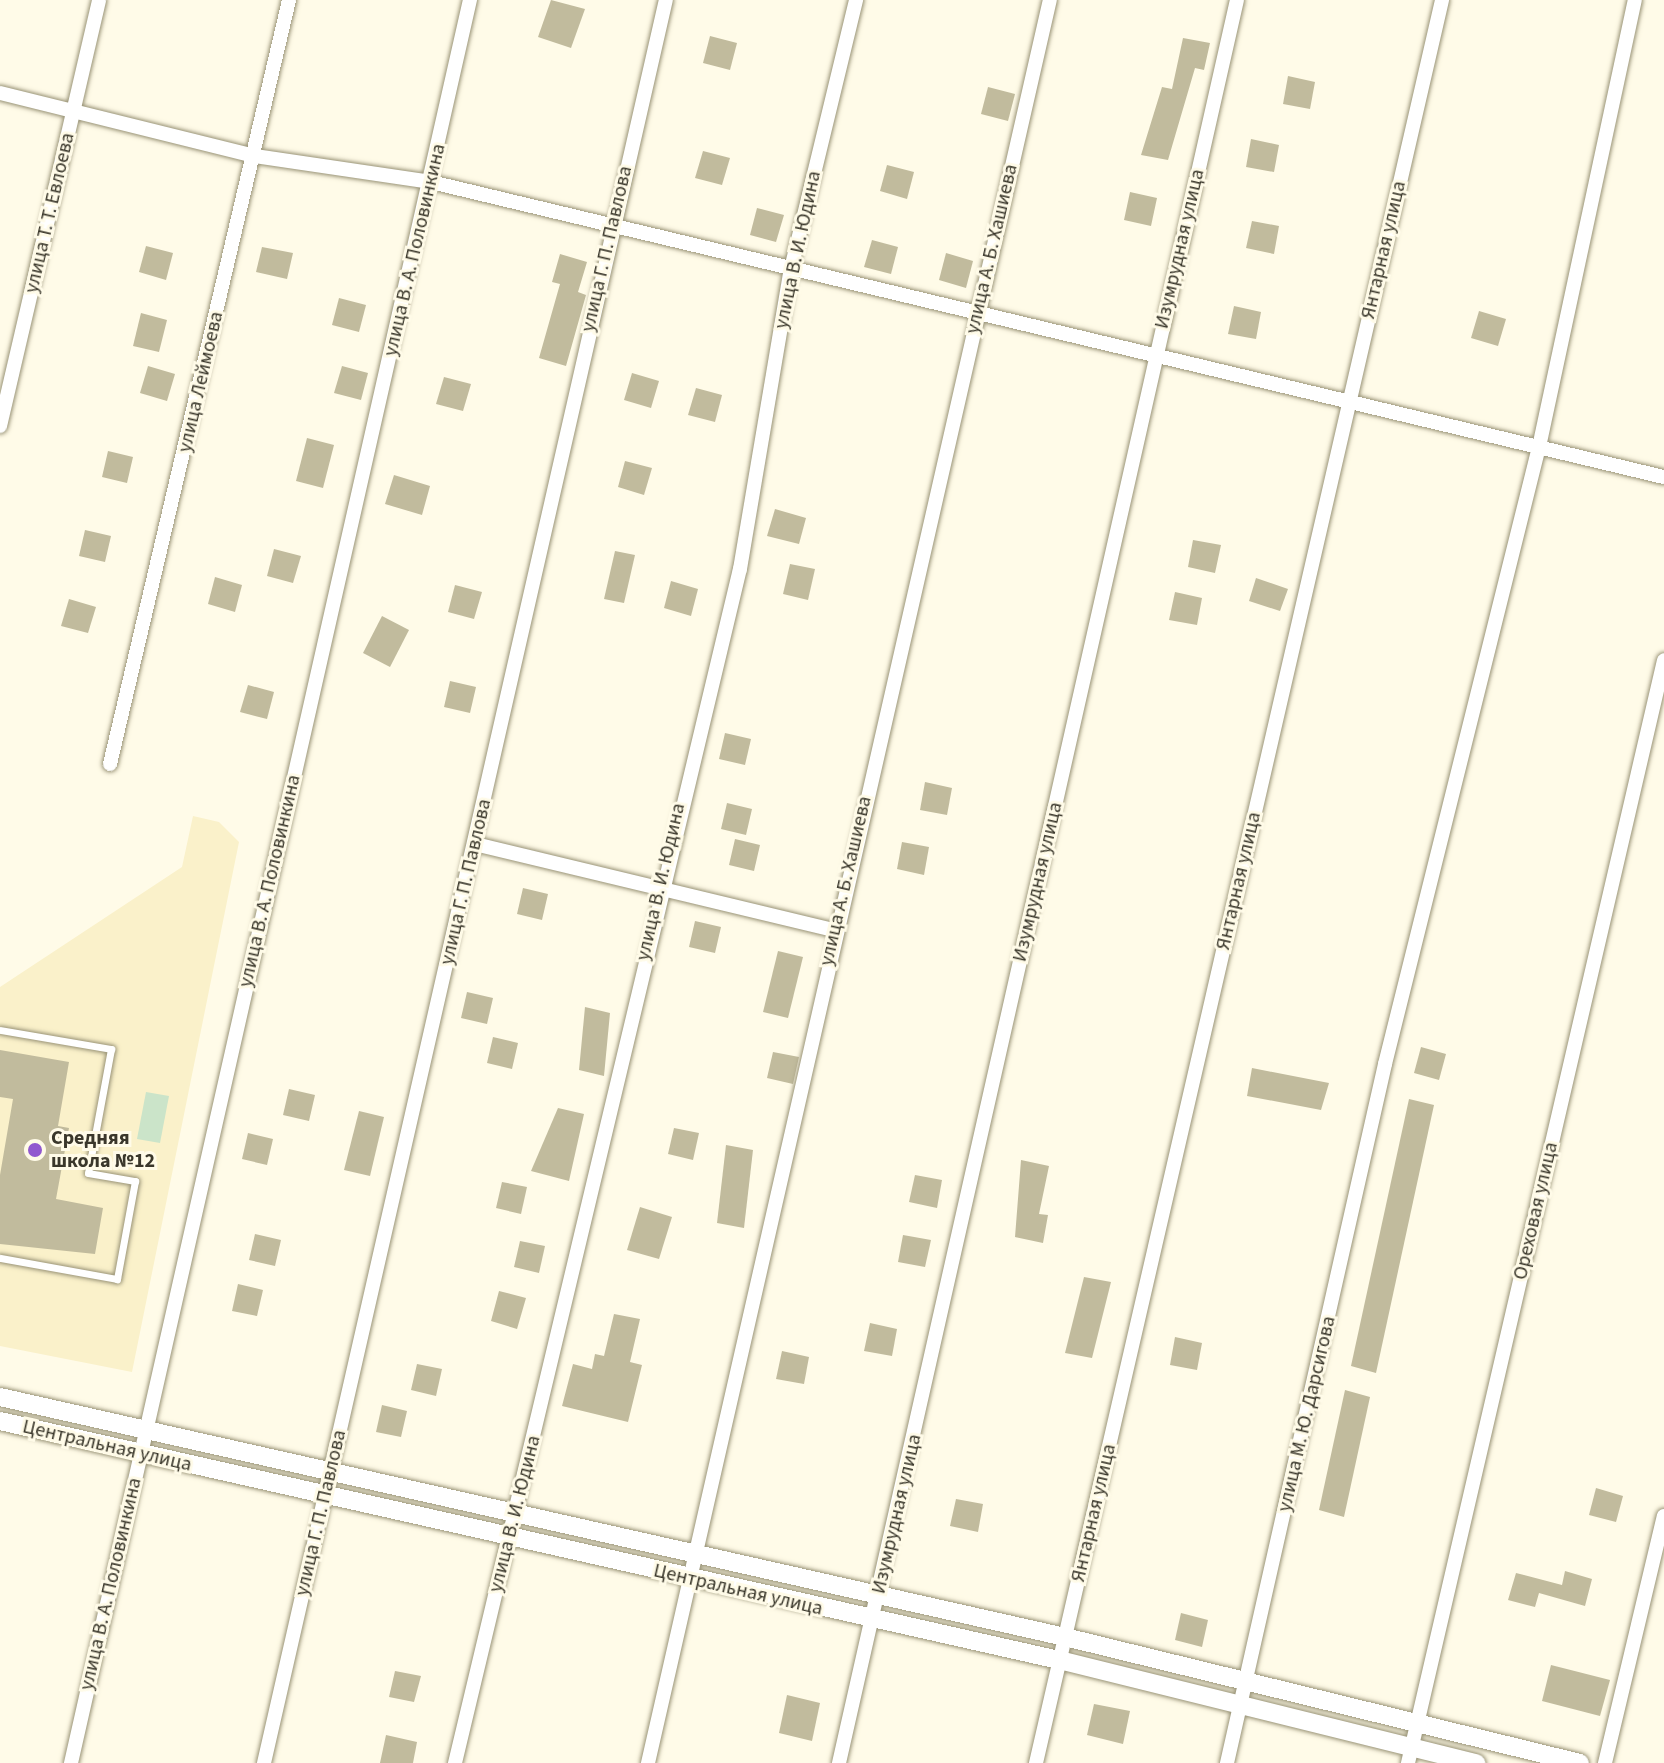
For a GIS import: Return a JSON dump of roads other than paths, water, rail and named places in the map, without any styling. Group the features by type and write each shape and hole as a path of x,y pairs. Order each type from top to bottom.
{"street":[{"name":"улица Т. Т. Евлоева","path":"0,426 99,0"},
{"name":"улица Леймоева","path":"110,764 255,156 289,0"},
{"name":"улица В. А. Половинкина","path":"71,1763 470,0"},
{"name":"улица Г. П. Павлова","path":"264,1763 475,844 612,226 666,0"},
{"name":"улица В. И. Юдина","path":"455,1763 658,888 740,569 791,269 856,0"},
{"name":"улица А. Б. Хашиева","path":"648,1763 834,930 1050,0"},
{"name":"Изумрудная улица","path":"839,1763 1237,0"},
{"name":"Янтарная улица","path":"1036,1763 1442,0"},
{"name":"улица М. Ю. Дарсигова","path":"1227,1763 1385,1064 1539,447 1635,0"},
{"path":"0,93 255,156 431,182 791,269 978,309 1664,477"},
{"name":"Ореховая улица","path":"1410,1755 1664,660"},
{"path":"475,844 834,930"},
{"name":"Центральная улица","path":"0,1397 878,1601 1065,1637 1580,1763"},
{"name":"Центральная улица","path":"0,1421 509,1539 1059,1660 1240,1704 1410,1755 1476,1763"},
{"path":"1605,1763 1664,1516"}],"lane":[{"path":"0,1030 111,1049 88,1173 135,1181 117,1279 0,1258"}],"place":[{"name":"Средняя школа №12","path":"35,1150"}]}
